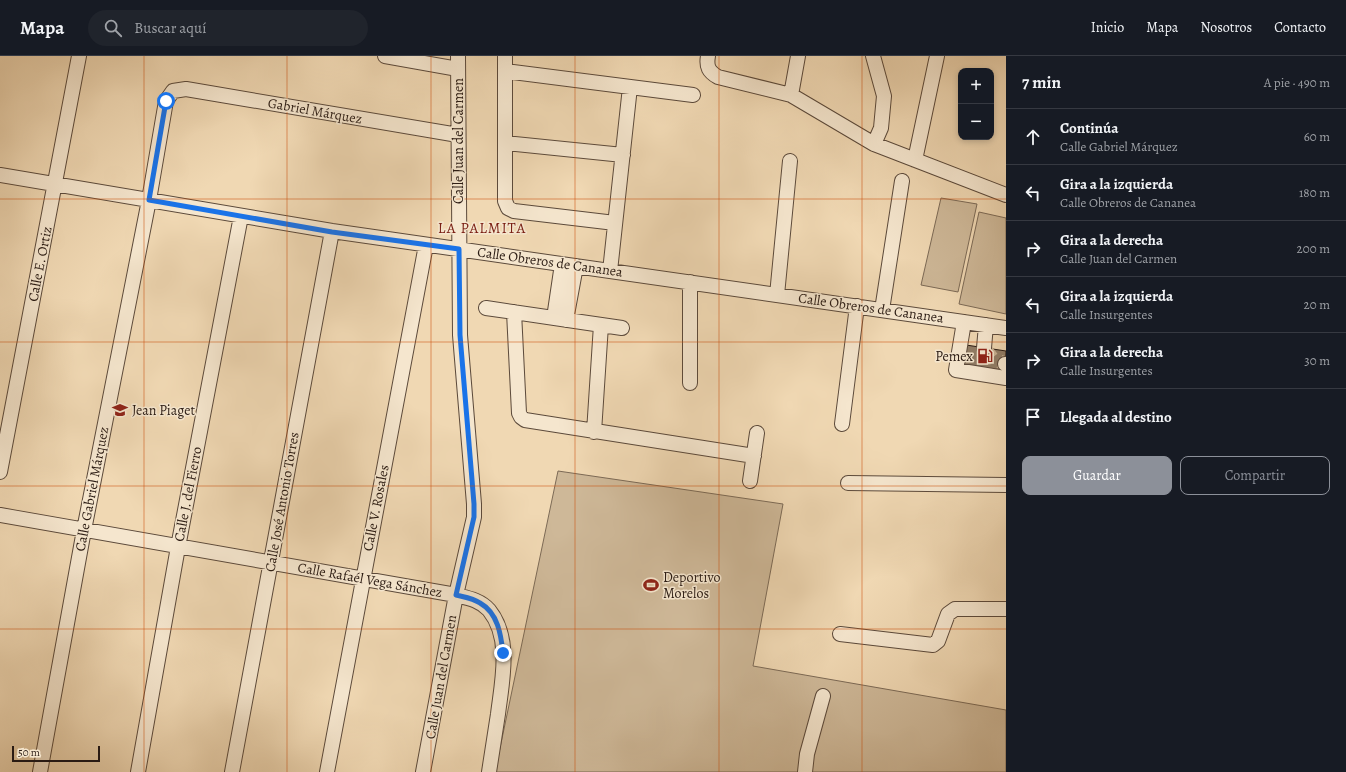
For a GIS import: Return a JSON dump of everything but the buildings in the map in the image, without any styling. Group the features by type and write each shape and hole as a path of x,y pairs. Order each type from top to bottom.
{"street":[{"name":"Calle E. Ortiz","path":"0,472 56,185 79,56"},
{"path":"385,56 458,62"},
{"path":"505,56 505,201 508,208 514,211 615,223"},
{"path":"708,56 708,68 713,75 791,94 874,144 1006,194"},
{"path":"791,94 798,56"},
{"path":"873,56 884,96 881,128 874,144"},
{"path":"915,160 937,56"},
{"name":"Calle Juan del Carmen","path":"423,772 456,595 474,517 460,335 458,62"},
{"path":"505,71 693,95"},
{"path":"610,271 630,87"},
{"name":"Gabriel Márquez","path":"172,91 186,89 458,135"},
{"name":"Calle Gabriel Márquez","path":"40,772 84,530 149,200 166,101 172,91"},
{"path":"505,142 622,155"},
{"path":"777,295 790,161"},
{"name":"Calle Obreros de Cananea","path":"0,175 332,232 1006,328"},
{"path":"882,310 902,181"},
{"name":"Calle J. del Fierro","path":"138,772 178,547 241,216"},
{"name":"Calle José Antonio Torres","path":"232,772 332,232"},
{"name":"Calle V. Rosales","path":"327,772 426,245"},
{"path":"560,319 569,265"},
{"path":"690,282 690,383"},
{"path":"842,424 857,306"},
{"path":"486,308 622,328"},
{"path":"514,312 520,413 521,417 525,420 754,456"},
{"path":"964,322 956,370 1006,368"},
{"path":"594,432 601,325"},
{"path":"984,348 986,325"},
{"path":"750,481 757,433"},
{"path":"848,484 1006,485"},
{"name":"Calle Rafaél Vega Sánchez","path":"0,515 456,595 480,602 488,609 499,628 503,653 503,671 489,772"},
{"path":"840,634 933,645 938,641 948,614 951,611 1006,610"},
{"path":"805,772 807,754 823,696"}],"shaded area":[{"path":"941,198 977,204 958,292 921,285"},
{"path":"979,212 1006,218 1006,314 959,304"},
{"name":"Deportivo Morelos","path":"558,471 783,504 753,666 1006,710 1006,772 495,772"}],"tunnel":[{"path":"984,348 992,358 1005,364"}],"place":[{"name":"Pemex","path":"985,356"},
{"name":"Jean Piaget","path":"120,410"},
{"name":"Deportivo Morelos","path":"651,585"}],"district":[{"name":"LA PALMITA","path":"482,228"}],"route":[{"path":"166,101 149,200 332,232 459,249 460,335 474,517 456,595 480,602 488,609 499,628 503,653"}]}
